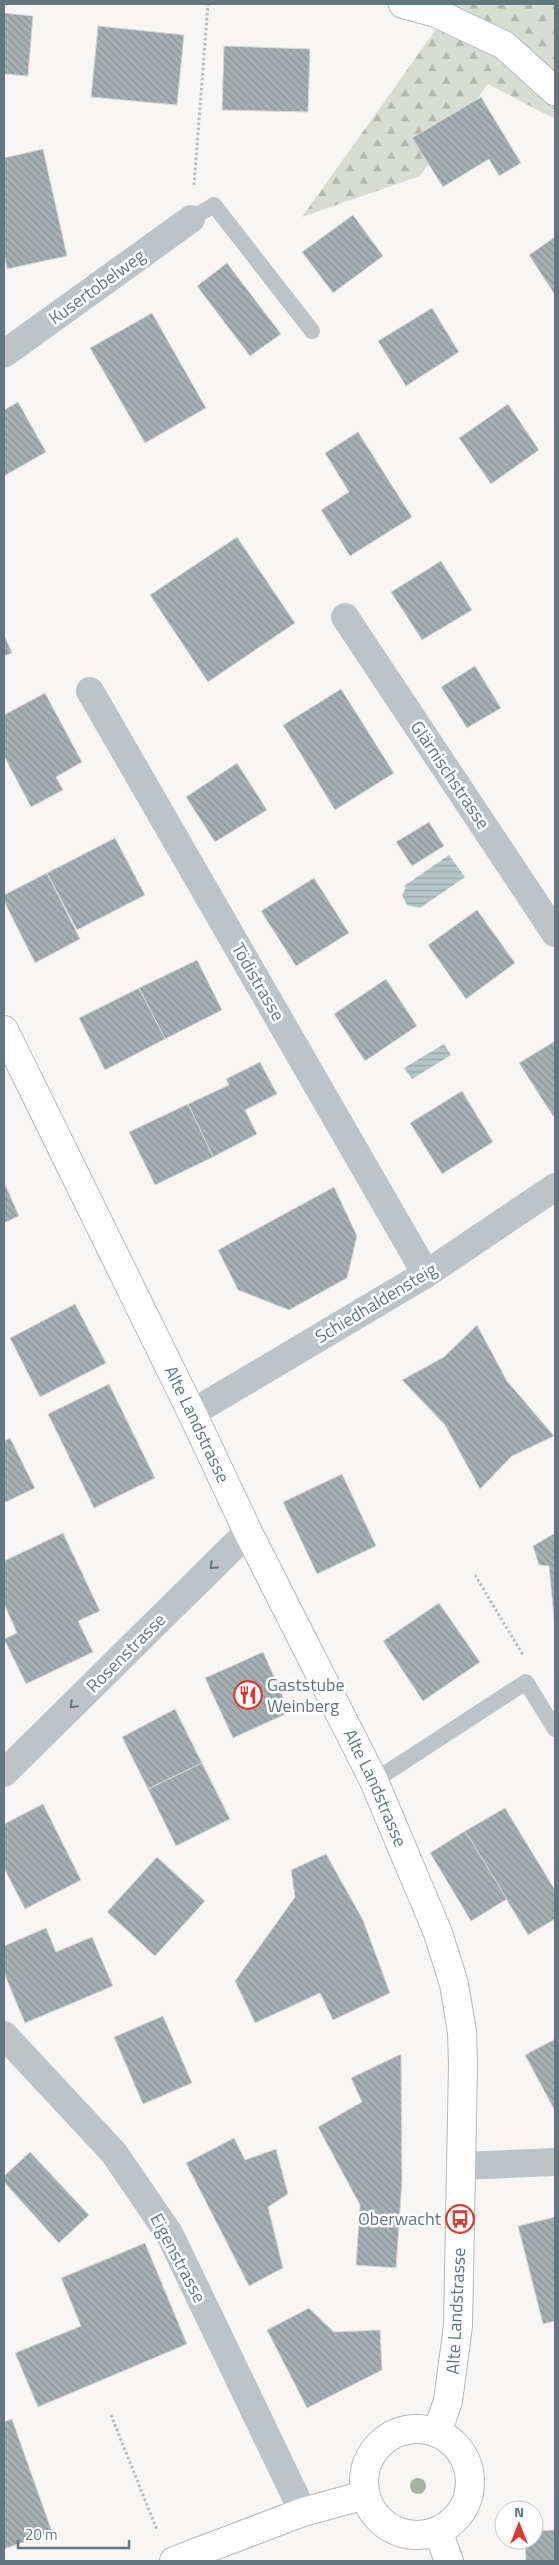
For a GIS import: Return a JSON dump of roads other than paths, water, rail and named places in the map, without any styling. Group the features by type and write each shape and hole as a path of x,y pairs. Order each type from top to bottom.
{"main road":[{"path":"403,4 436,13 504,45 555,92"},
{"name":"Alte Landstrasse","path":"4,1030 192,1413 248,1532 374,1781 438,1933 458,1998 463,2048 458,2326 448,2401 437,2433"},
{"path":"418,2429 437,2433 450,2441 461,2452 468,2466 470,2482 468,2497 462,2510 452,2522 438,2531 420,2535 402,2533 386,2525 373,2512 365,2495 364,2476 370,2458 382,2442 399,2432 418,2429"},
{"path":"174,2561 303,2512 365,2495"},
{"path":"438,2531 449,2561"}],"street":[{"name":"Kusertobelweg","path":"4,354 191,219"},
{"name":"Glärnischstrasse","path":"345,617 555,933"},
{"name":"Tödistrasse","path":"90,691 426,1274"},
{"name":"Schiedhaldensteig","path":"192,1413 426,1274 555,1187"},
{"name":"Rosenstrasse","path":"4,1773 248,1532"},
{"name":"Eigenstrasse","path":"4,2035 114,2153 170,2235 303,2512"},
{"path":"462,2166 555,2162"}],"lane":[{"path":"191,219 214,205 312,331"},
{"path":"374,1781 526,1682 555,1729"}],"place":[{"name":"Gaststube Weinberg","path":"248,1695"},
{"name":"Oberwacht","path":"460,2219"}]}
